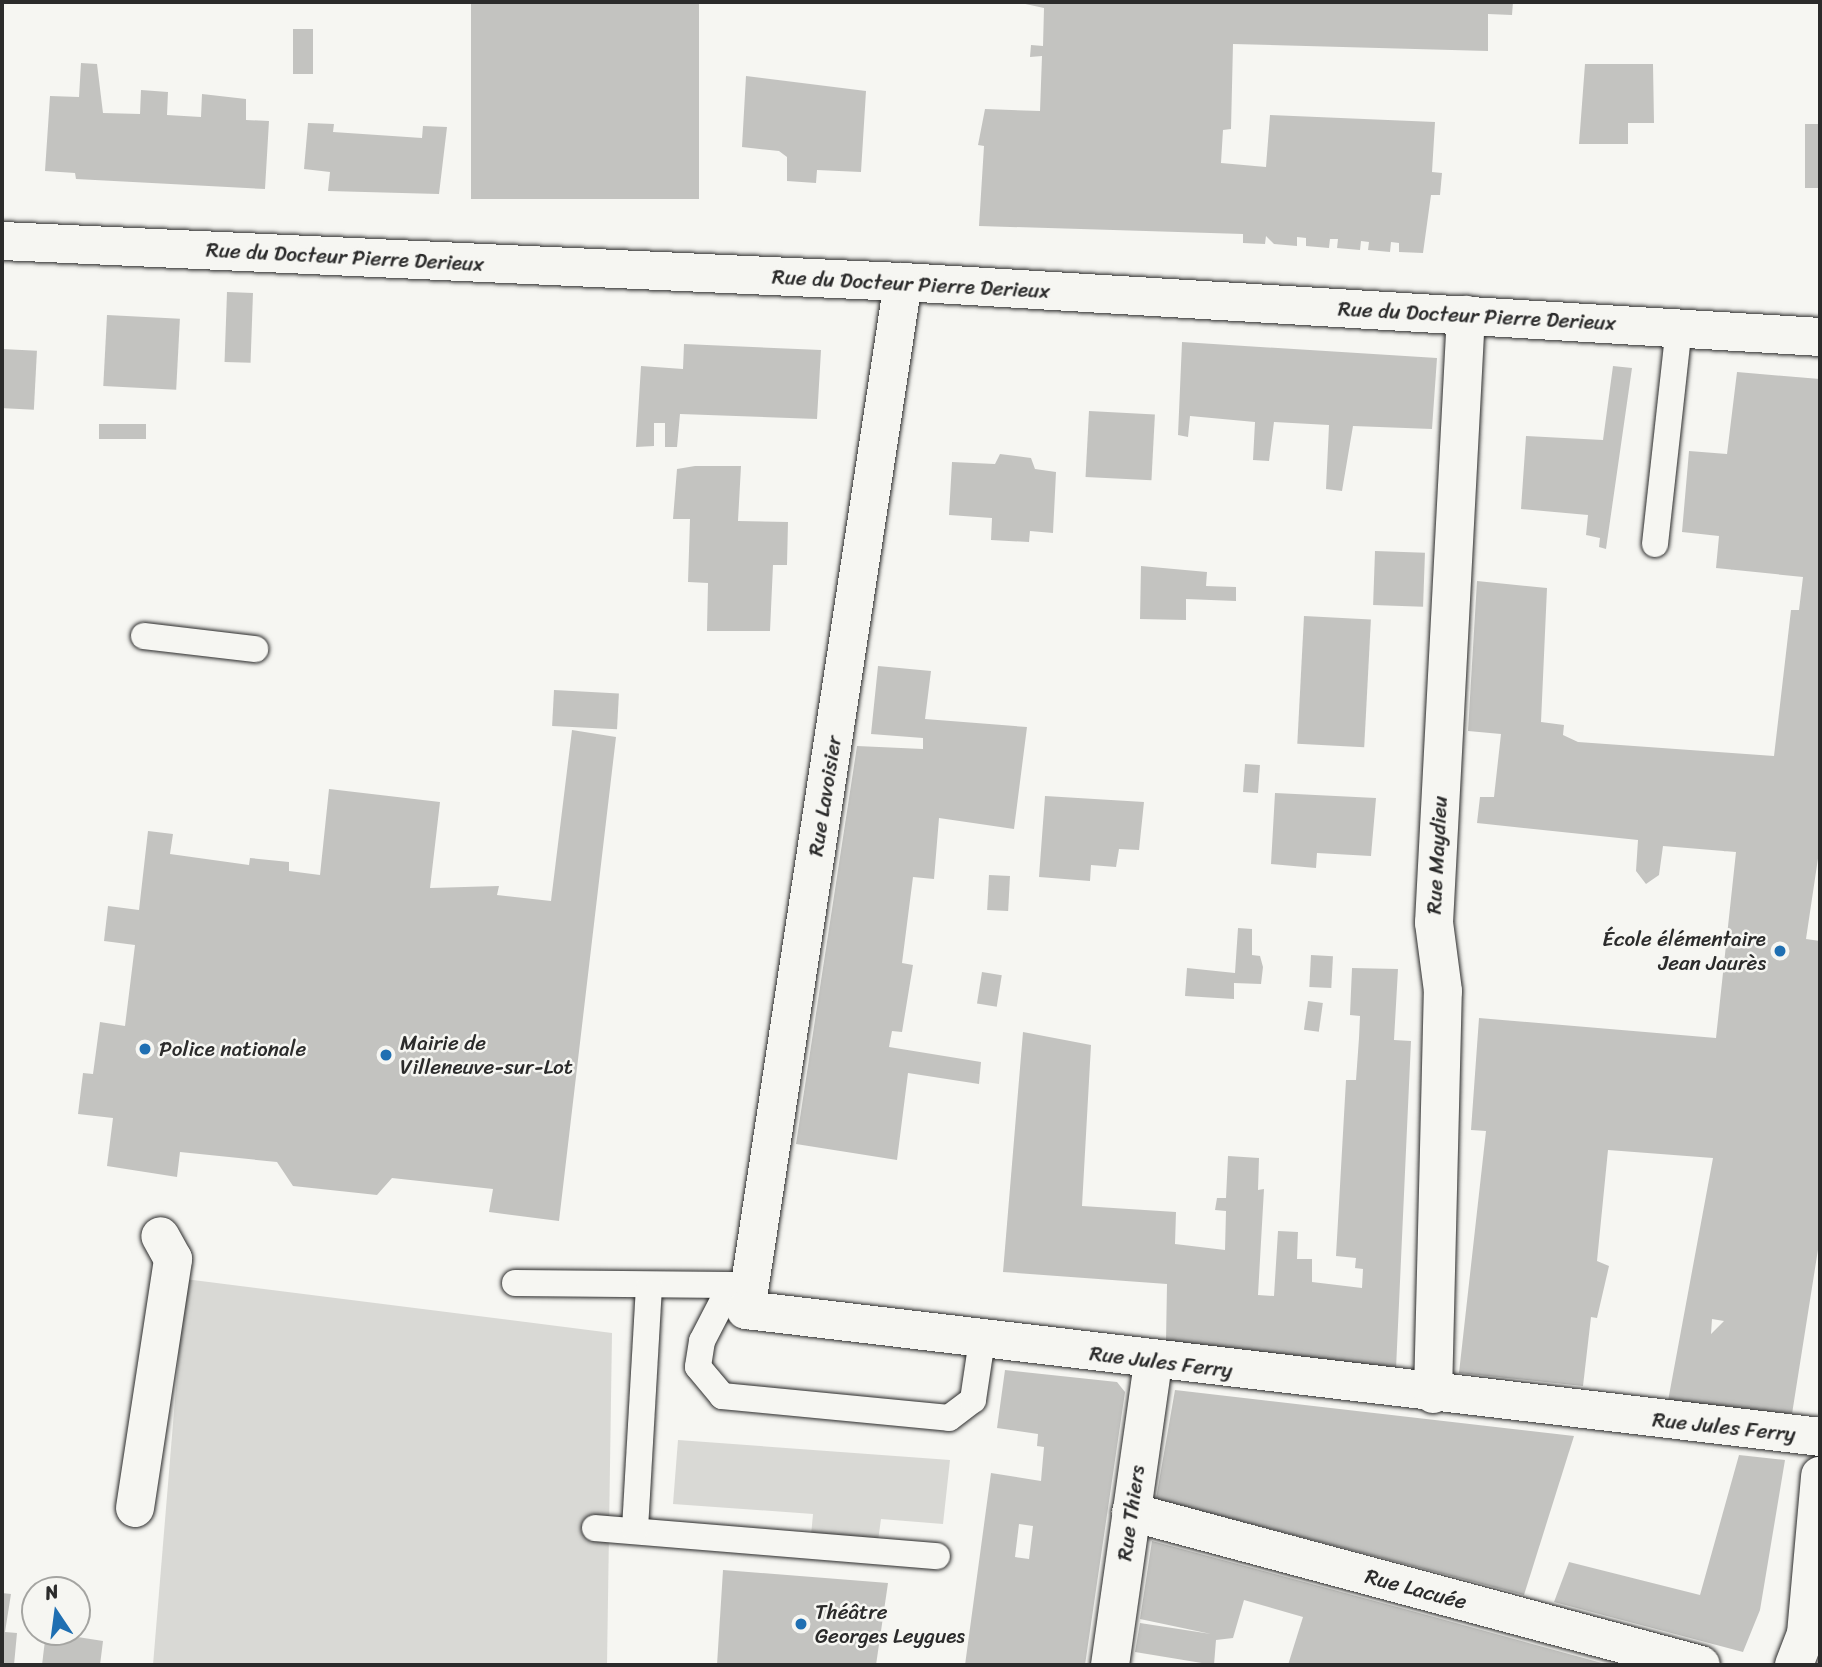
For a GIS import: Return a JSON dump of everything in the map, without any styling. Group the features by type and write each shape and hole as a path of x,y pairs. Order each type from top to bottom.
{"street":[{"name":"Rue du Docteur Pierre Derieux","path":"2,241 903,282 1820,337"},
{"name":"Rue Lavoisier","path":"739,1298 903,282"},
{"name":"Rue Maydieu","path":"1433,1394 1443,991 1434,923 1465,315"},
{"path":"135,1508 173,1259 160,1236"},
{"name":"Rue Jules Ferry","path":"739,1298 982,1340 1820,1437"},
{"name":"Rue Thiers","path":"1110,1665 1153,1361"},
{"path":"1807,1643 1820,1476"},
{"name":"Rue Lacuée","path":"1131,1512 1701,1665"}],"lane":[{"path":"1656,544 1679,328"},
{"path":"144,636 255,649"},
{"name":"Rue Jules Ferry","path":"515,1283 649,1286 739,1298"},
{"path":"635,1529 649,1286"},
{"path":"739,1298 702,1341 698,1367 722,1396 949,1418 973,1400 982,1340"},
{"path":"595,1528 635,1529 937,1556"}],"shaded area":[{"path":"185,1279 612,1333 607,1665 153,1665"},
{"path":"678,1440 950,1460 943,1524 881,1519 878,1541 811,1536 813,1514 673,1504"}],"building":[{"path":"471,2 699,2 699,199 471,199"},
{"path":"1016,2 1513,2 1512,15 1488,14 1488,51 1233,44 1231,129 1223,130 1221,163 1266,167 1270,115 1435,122 1432,172 1442,173 1440,195 1431,195 1423,253 1399,252 1399,243 1391,242 1390,252 1368,250 1369,242 1361,241 1360,250 1337,248 1338,239 1330,239 1329,248 1306,246 1306,238 1297,237 1297,246 1274,244 1266,236 1265,244 1243,243 1243,234 979,226 984,146 978,145 985,109 1040,111 1042,56 1030,57 1031,45 1043,46 1044,8"},
{"path":"293,29 313,29 313,74 293,74"},
{"path":"81,63 97,64 103,113 140,114 141,90 168,92 167,115 201,117 202,94 246,99 246,120 269,121 265,189 76,179 75,173 45,171 50,96 79,97"},
{"path":"1585,64 1653,64 1654,123 1628,123 1628,144 1579,144"},
{"path":"746,76 866,91 861,172 817,170 816,183 787,181 787,157 779,151 742,147"},
{"path":"308,123 334,124 333,132 422,138 423,126 447,127 439,194 328,191 330,172 304,169"},
{"path":"1805,124 1820,124 1820,188 1805,188"},
{"path":"227,292 253,293 251,363 225,362"},
{"path":"107,315 180,319 176,390 103,386"},
{"path":"1182,342 1437,358 1432,429 1353,426 1342,491 1326,489 1329,425 1274,422 1269,461 1253,460 1255,422 1190,416 1188,437 1178,435"},
{"path":"684,344 821,350 817,419 680,414 677,447 665,447 665,423 654,423 654,446 636,447 641,366 683,369"},
{"path":"2,349 37,351 34,410 2,408"},
{"path":"1613,366 1632,368 1606,549 1599,547 1600,538 1586,535 1588,515 1521,509 1526,436 1603,440"},
{"path":"1737,372 1820,379 1820,845 1806,939 1820,941 1820,1237 1792,1414 1668,1401 1713,1158 1608,1150 1597,1261 1609,1266 1597,1318 1591,1317 1583,1386 1459,1373 1486,1131 1471,1130 1479,1018 1716,1038 1736,852 1663,846 1659,875 1646,884 1636,871 1638,840 1477,823 1480,797 1494,797 1501,734 1468,731 1477,581 1547,588 1541,722 1564,725 1563,735 1578,742 1774,756 1791,610 1799,610 1803,577 1716,568 1719,536 1682,532 1689,451 1727,454","holes":["1712,1319 1724,1321 1711,1334"]},
{"path":"1089,411 1155,414 1151,480 1086,477"},
{"path":"99,424 146,424 146,439 99,439"},
{"path":"1000,454 1031,458 1035,469 1056,472 1053,533 1030,531 1029,542 991,540 992,518 949,515 952,462 995,464"},
{"path":"695,466 741,466 738,521 788,522 787,565 773,565 770,631 707,631 708,583 688,582 690,519 673,519 677,469"},
{"path":"1375,551 1425,553 1423,607 1373,605"},
{"path":"1141,566 1207,572 1206,586 1236,587 1236,601 1186,599 1186,620 1140,619"},
{"path":"1304,616 1371,620 1364,747 1297,744"},
{"path":"878,666 931,671 925,719 1027,727 1014,829 939,818 934,879 913,877 902,963 913,965 902,1032 892,1031 889,1047 981,1062 979,1084 908,1073 897,1160 796,1144 857,746 923,749 923,738 871,734"},
{"path":"554,690 619,693 617,729 552,726"},
{"name":"Mairie de Villeneuve-sur-Lot","path":"572,730 616,737 559,1221 489,1212 493,1189 392,1178 377,1195 293,1186 277,1162 180,1152 177,1177 107,1166 113,1118 78,1114 83,1073 93,1074 100,1022 125,1026 135,945 104,941 108,906 139,910 148,831 173,834 170,854 249,865 250,858 289,862 289,871 320,875 329,789 440,802 430,888 499,886 497,895 551,901"},
{"path":"1245,764 1260,765 1258,793 1243,792"},
{"path":"1275,793 1376,798 1371,856 1317,853 1316,868 1271,864"},
{"path":"1045,796 1144,802 1139,850 1119,849 1116,867 1091,865 1090,881 1039,877"},
{"path":"989,875 1010,876 1008,911 987,910"},
{"path":"1238,928 1252,929 1252,955 1260,956 1263,967 1261,984 1234,983 1234,999 1185,996 1187,968 1235,973"},
{"path":"1311,955 1333,956 1331,988 1309,987"},
{"path":"1352,968 1398,969 1394,1040 1411,1041 1396,1369 1166,1341 1167,1284 1003,1272 1023,1032 1091,1045 1082,1206 1176,1212 1175,1244 1225,1250 1226,1211 1215,1210 1217,1198 1226,1198 1228,1156 1259,1158 1258,1190 1264,1189 1258,1295 1274,1296 1278,1231 1298,1232 1297,1259 1312,1259 1312,1282 1362,1288 1363,1269 1355,1268 1356,1258 1336,1256 1346,1080 1356,1080 1359,1038 1360,1016 1350,1015"},
{"path":"982,972 1002,975 997,1007 977,1004"},
{"path":"1308,1001 1323,1003 1319,1032 1304,1030"},
{"path":"1005,1370 1117,1382 1125,1392 1085,1665 965,1665 991,1473 1041,1481 1044,1447 1037,1446 1038,1434 997,1428","holes":["1019,1524 1033,1526 1029,1559 1015,1557"]},
{"path":"1175,1390 1574,1436 1524,1595 1156,1499"},
{"path":"1739,1455 1785,1460 1760,1610 1743,1652 1554,1602 1569,1562 1700,1595"},
{"path":"1152,1541 1609,1665 1288,1665 1303,1617 1244,1600 1233,1638 1216,1640 1214,1665 1135,1652 1140,1623 1211,1634 1140,1619"},
{"name":"Théâtre Georges Leygues","path":"723,1570 888,1583 876,1665 717,1665"},
{"path":"2,1593 11,1594 5,1632 17,1633 14,1665 2,1665"},
{"path":"91,1639 103,1641 100,1665 42,1665 44,1646 91,1646"}],"place":[{"name":"École élémentaire Jean Jaurès","path":"1780,951"},
{"name":"Police nationale","path":"145,1049"},
{"name":"Mairie de Villeneuve-sur-Lot","path":"386,1055"},
{"name":"Théâtre Georges Leygues","path":"801,1624"}]}
